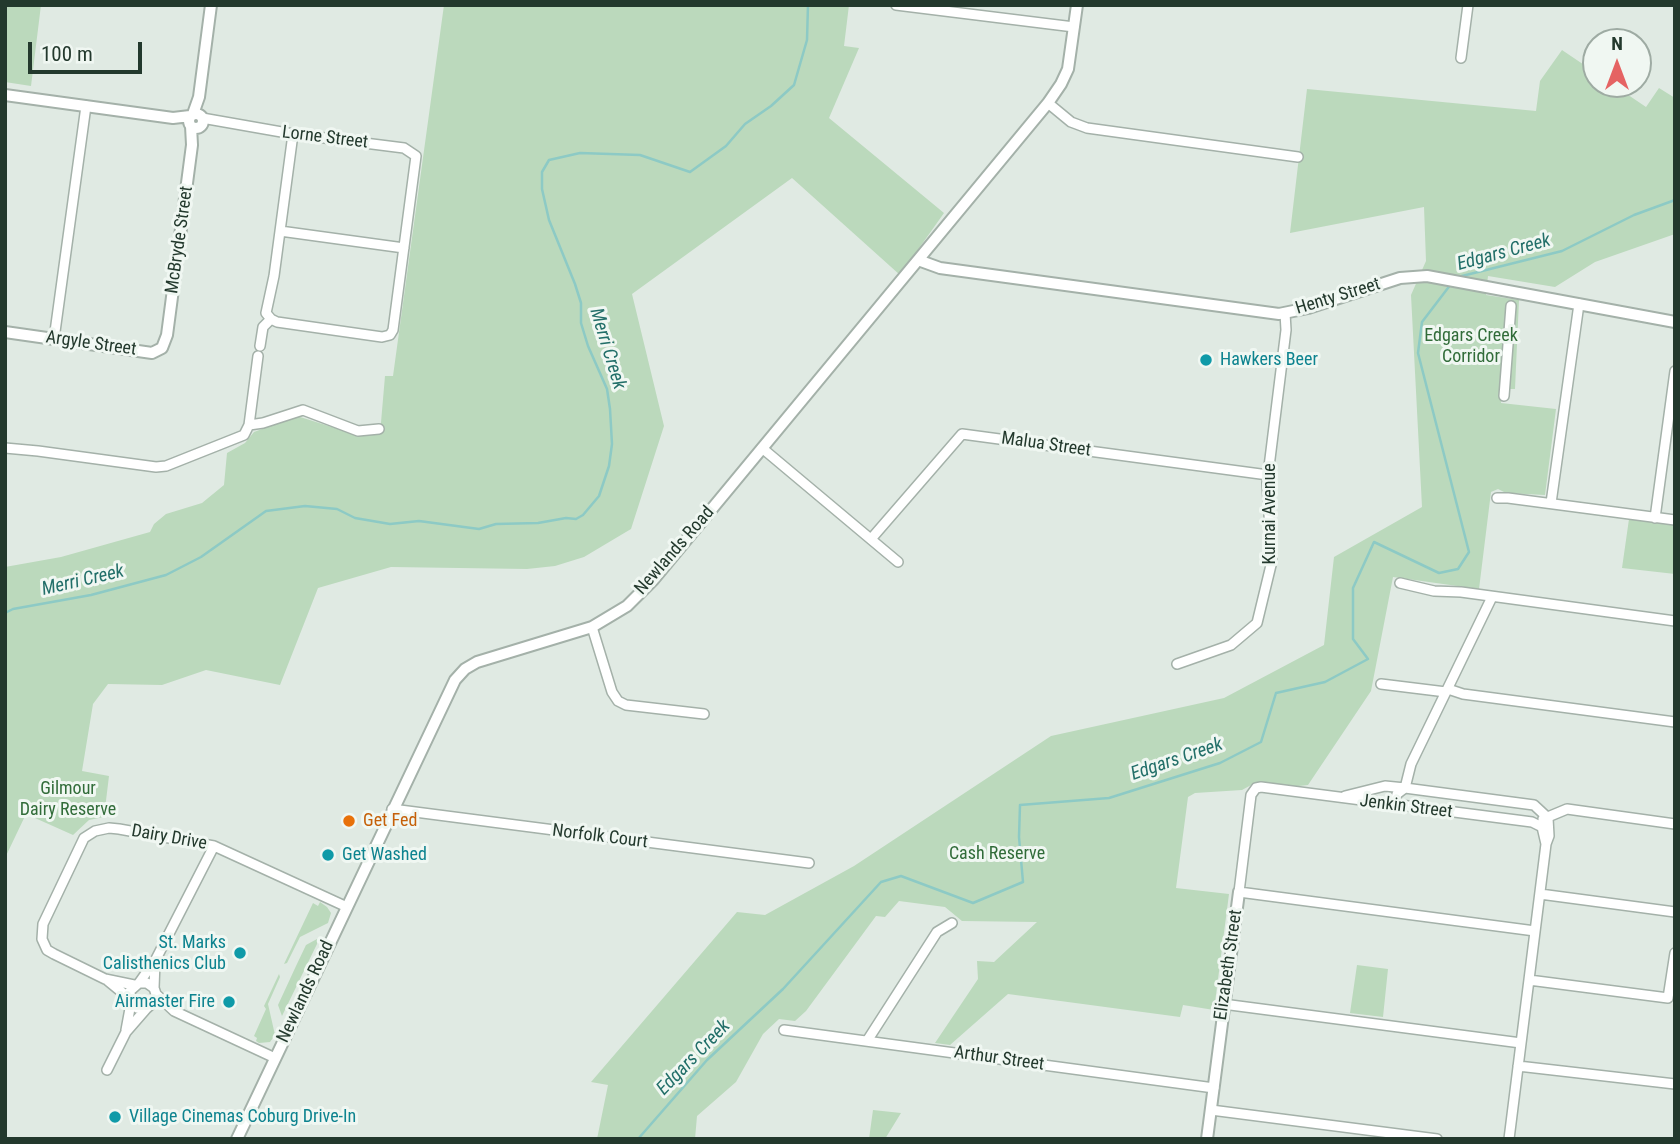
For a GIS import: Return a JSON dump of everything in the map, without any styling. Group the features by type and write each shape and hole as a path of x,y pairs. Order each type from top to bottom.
{"street":[{"name":"McBryde Street","path":"167,335 211,5"},
{"path":"896,5 1074,27"},
{"name":"Newlands Road","path":"237,1139 454,680 465,669 477,663 593,627 627,606 647,587 1048,103 1068,69 1077,5"},
{"path":"1461,58 1468,5"},
{"name":"Lorne Street","path":"5,95 410,150 416,156 404,248"},
{"path":"1048,103 1076,125 1087,128 1298,157"},
{"path":"54,339 86,106"},
{"path":"280,231 404,248 393,330 390,335 277,322 266,313 293,134"},
{"name":"Henty Street","path":"918,260 940,268 1268,313 1285,313 1329,302 1400,278 1427,276 1675,322"},
{"path":"1551,503 1580,304"},
{"path":"1504,396 1511,306"},
{"name":"Kurnai Avenue","path":"1177,664 1231,645 1257,623 1272,561 1268,475 1286,330 1285,313"},
{"path":"260,346 263,327 271,319"},
{"name":"Argyle Street","path":"5,332 152,353 162,348 167,335"},
{"path":"5,448 161,467 241,438 248,431 258,356"},
{"path":"1655,518 1675,371"},
{"path":"249,425 303,410 358,431 379,429"},
{"name":"Malua Street","path":"871,539 962,434 1268,475"},
{"path":"762,448 898,562"},
{"path":"1497,498 1675,520"},
{"path":"1400,583 1434,591 1461,592 1675,621"},
{"path":"1394,806 1397,794 1405,788 1411,764 1492,597"},
{"path":"593,627 612,692 618,701 626,705 704,714"},
{"path":"1381,684 1675,722"},
{"path":"1340,798 1385,786 1531,805 1548,818 1550,828 1509,1139"},
{"name":"Jenkin Street","path":"1253,791 1261,787 1530,822"},
{"name":"Elizabeth Street","path":"1207,1139 1253,791"},
{"path":"1530,822 1531,805"},
{"name":"Norfolk Court","path":"392,809 809,863"},
{"path":"1530,822 1548,818 1567,809 1675,824"},
{"path":"1530,822 1542,827 1546,844"},
{"name":"Dairy Drive","path":"130,1000 105,979 47,950 41,939 43,925 84,838 95,831 109,828 214,846 347,906"},
{"path":"126,1032 130,991 156,960 214,846"},
{"path":"1239,892 1535,931"},
{"path":"1540,894 1675,912"},
{"path":"867,1041 937,932 951,923"},
{"path":"1529,980 1668,998 1675,953"},
{"path":"107,1070 126,1032 155,1001 156,960"},
{"name":"Dairy Drive","path":"105,979 137,984"},
{"path":"137,984 147,983 174,1010 275,1058"},
{"path":"130,1000 137,1008 174,1010"},
{"path":"1223,1004 1521,1043"},
{"name":"Arthur Street","path":"784,1030 1214,1088"},
{"path":"1518,1066 1675,1084"},
{"path":"1211,1110 1437,1139"}],"green space":[{"path":"5,5 41,5 31,86 5,82"},
{"name":"Gilmour Dairy Reserve","path":"444,5 849,5 844,46 859,48 829,118 944,213 900,275 792,178 632,294 664,426 631,529 584,557 555,566 527,569 391,567 318,588 280,685 206,670 162,685 108,684 93,704 82,771 109,776 104,817 89,820 73,835 26,814 5,858 5,567 61,557 150,532 154,524 166,514 202,503 224,485 227,453 245,443 254,432 297,416 354,434 380,434 385,376 393,376"},
{"path":"1562,50 1582,64 1582,98 1633,98 1646,107 1659,88 1675,98 1675,234 1595,262 1555,287 1488,276 1486,295 1519,300 1515,389 1502,389 1501,403 1556,409 1545,495 1506,493 1498,489 1491,492 1479,589 1393,577 1371,691 1308,785 1253,791 1253,784 1242,790 1195,793 1188,797 1176,888 1229,894 1214,1010 1183,1005 1180,1017 1008,994 950,1045 935,1043 978,979 977,961 994,962 1037,922 962,921 945,907 899,901 885,917 876,916 806,1011 795,1021 779,1019 763,1034 736,1082 697,1116 695,1139 597,1139 608,1085 591,1082 737,912 765,915 854,866 1051,736 1224,698 1324,645 1334,557 1422,507 1411,295 1426,261 1424,207 1290,233 1307,89 1536,111 1540,81"},
{"path":"1629,519 1675,525 1675,574 1622,568"},
{"path":"320,902 331,913 328,923 300,937 284,964 313,903 318,906"},
{"path":"317,939 282,1016 278,1005 306,945"},
{"path":"1357,965 1388,969 1383,1017 1350,1013"},
{"path":"279,974 268,1004 275,1035 270,1042 259,1043 254,1036"},
{"path":"873,1110 901,1113 885,1139 869,1139"}],"waterway":[{"name":"Merri Creek","path":"5,613 13,609 91,595 166,575 201,557 266,511 305,506 337,509 355,518 390,524 419,521 479,529 496,524 576,519 583,515 599,496 609,466 612,444 610,409 607,389 581,323 581,303 575,284 549,220 542,189 542,172 549,160 580,153 640,155 690,172 726,146 745,124 771,106 794,85 807,40 808,5"},
{"name":"Edgars Creek","path":"1458,277 1562,251 1634,215 1675,200"},
{"name":"Edgars Creek","path":"638,1139 707,1060 783,989 881,882 901,876 973,903 1023,882 1019,837 1020,805 1109,798 1220,763 1261,742 1276,693 1325,682 1368,659 1353,639 1353,588 1374,542 1439,573 1458,569 1469,552 1418,353 1422,322 1451,284"}],"place":[{"name":"Hawkers Beer","path":"1206,360"},
{"name":"Get Fed","path":"349,821"},
{"name":"Get Washed","path":"328,855"},
{"name":"St. Marks Calisthenics Club","path":"240,953"},
{"name":"Airmaster Fire","path":"229,1002"},
{"name":"Village Cinemas Coburg Drive-In","path":"115,1117"}],"park label":[{"name":"Edgars Creek Corridor","path":"1471,346"},
{"name":"Cash Reserve","path":"997,854"}]}
